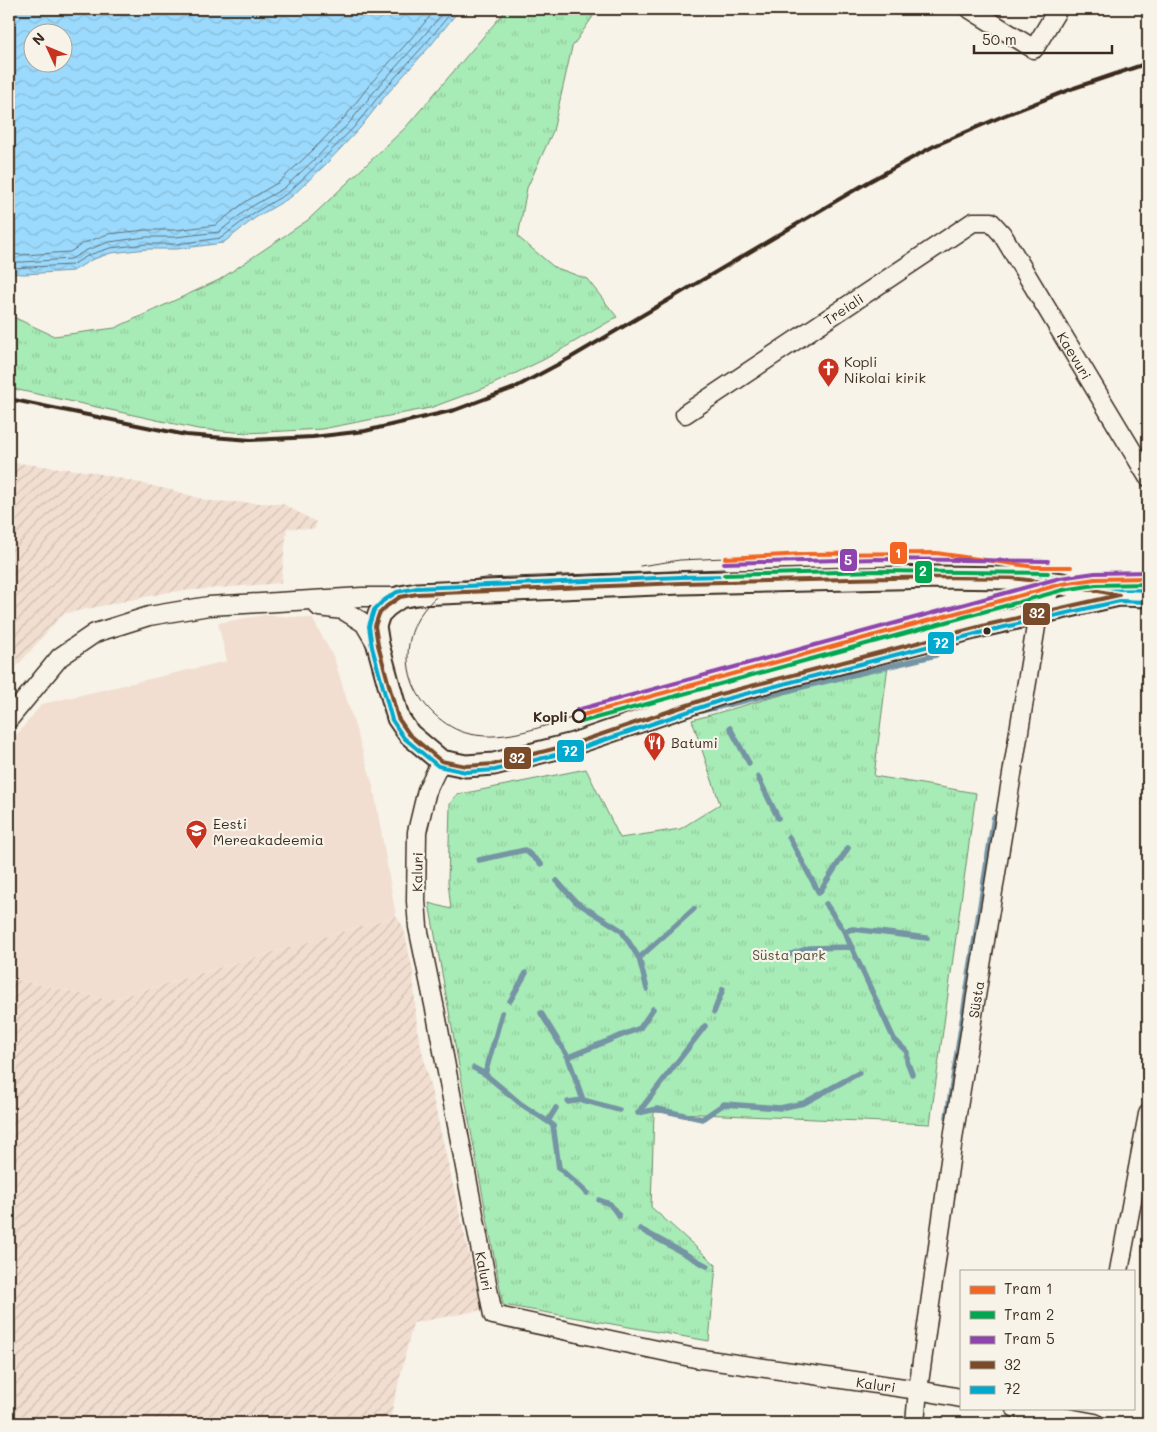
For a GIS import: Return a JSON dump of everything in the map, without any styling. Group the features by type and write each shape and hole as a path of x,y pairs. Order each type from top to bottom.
{"street":[{"path":"970,9 1034,49 1058,9"},
{"name":"Treiali","path":"685,414 973,222 990,222 1002,234"},
{"name":"Kaevuri","path":"1002,234 1148,477"},
{"path":"9,719 60,657 95,633 150,616 209,606 362,597 400,597 417,594 867,577 1011,578 1119,595 1148,596"},
{"name":"Süsta","path":"915,1423 955,1122 1038,614 1050,594 1050,588 1046,583"},
{"path":"400,597 386,606 379,614 375,626 378,645 398,718 409,734 441,761 466,766 494,764 580,742 720,694 986,625 1119,595"},
{"path":"282,601 343,610 364,623 378,645"},
{"name":"Kaluri","path":"441,761 427,790 417,832 416,901 418,927 493,1316 696,1358 960,1398"},
{"path":"1120,1270 1148,1114"},
{"path":"1031,1410 1093,1418"}],"shaded area":[{"path":"9,462 92,472 175,491 209,501 283,504 316,522 315,529 287,528 281,583 169,592 63,614 9,675"},
{"name":"Eesti Mereakadeemia","path":"264,615 312,618 334,658 373,785 396,916 110,1000 9,978 9,744 42,704 227,661 218,623"},
{"path":"396,916 403,926 413,971 417,1029 482,1310 413,1323 389,1423 9,1423 9,978 110,1000"}],"green space":[{"path":"507,9 598,9 572,47 553,131 527,188 518,237 554,267 587,279 617,317 545,359 487,387 430,408 322,429 247,433 198,429 9,388 9,315 54,336 115,328 219,280 308,220 405,128"},
{"name":"Süsta park","path":"888,665 874,776 976,793 930,1124 654,1112 651,1207 716,1265 709,1341 503,1305 429,903 451,909 448,882 450,804 456,795 586,769 620,838 680,829 720,804 692,720"}],"water":[{"path":"9,9 460,9 359,129 326,164 291,197 255,218 223,243 177,249 147,249 111,253 91,260 73,271 9,273"}],"waterway":[{"path":"701,711 936,655"},
{"path":"730,728 749,763"},
{"path":"758,777 778,818"},
{"path":"947,1117 994,817"},
{"path":"789,837 819,893 848,848"},
{"path":"479,860 525,850 541,864"},
{"path":"557,881 576,902 621,930 639,958 647,989"},
{"path":"826,904 844,931 894,1039 907,1052 907,1061 912,1074"},
{"path":"639,958 694,909"},
{"path":"844,931 853,929 927,938"},
{"path":"788,955 809,948 852,947"},
{"path":"510,1001 526,973"},
{"path":"714,1012 723,989"},
{"path":"568,1057 640,1028 653,1009"},
{"path":"485,1074 502,1013"},
{"path":"541,1013 568,1057 583,1100"},
{"path":"638,1113 705,1026"},
{"path":"474,1068 485,1074 521,1104 553,1125 559,1168 587,1193"},
{"path":"638,1113 657,1109 702,1119 724,1104 780,1108 804,1103 859,1073"},
{"path":"568,1102 583,1100 619,1110"},
{"path":"548,1121 556,1108"},
{"path":"599,1200 610,1204 619,1216"},
{"path":"640,1229 707,1266"}],"tram line":[{"name":"1","path":"725,558 805,554 936,553 1035,567 1071,567"},
{"path":"640,566 680,560 725,558"},
{"name":"5","path":"724,563 877,559 1048,561"},
{"path":"579,716 525,731 497,736 470,734 451,727 442,721 420,698 412,679 408,660 410,641 416,623 426,607 441,593 460,583 486,578 724,569"},
{"name":"2","path":"724,575 877,571 1048,573"},
{"name":"5","path":"577,710 1060,578 1095,573 1148,572"},
{"name":"1","path":"579,716 1062,584 1095,579 1148,578"},
{"name":"2","path":"581,722 1063,590 1096,585 1148,584"}],"railway":[{"path":"9,399 186,435 251,440 313,437 365,431 455,410 514,388 570,358 870,181 934,146 1074,88 1148,63"}],"transit line":[{"name":"72","path":"1148,590 1120,589 1063,578 1012,572 935,571 681,577 417,588 397,592 383,601 374,610 369,626 372,647 392,720 404,738 438,766 466,772 495,770 575,750 722,700 987,631 1120,601 1148,602"},
{"name":"32","path":"935,577 1011,578 1062,584 1119,595 986,625 720,694 573,744 494,764 466,766 441,761 409,734 398,718 378,645 375,626 379,614 387,606 400,597 417,594 681,583 935,577"}],"place":[{"name":"Kopli Nikolai kirik","path":"828,388"},
{"name":"Kopli","path":"579,716"},
{"name":"Batumi","path":"655,761"},
{"name":"Eesti Mereakadeemia","path":"197,850"}]}
